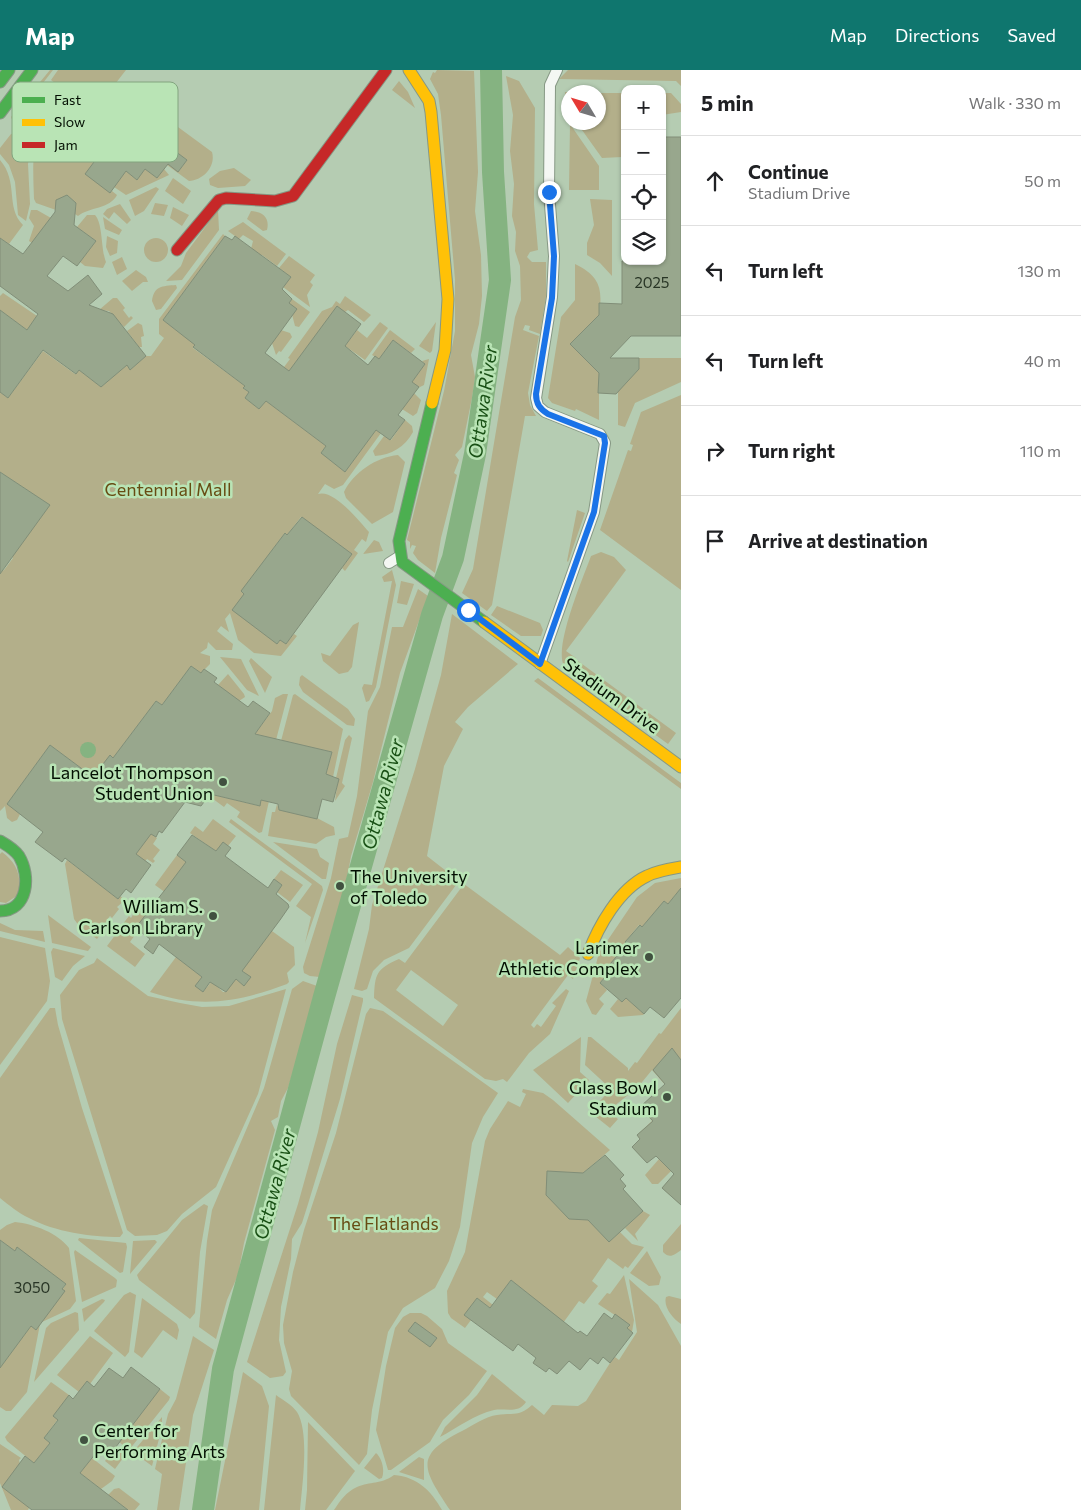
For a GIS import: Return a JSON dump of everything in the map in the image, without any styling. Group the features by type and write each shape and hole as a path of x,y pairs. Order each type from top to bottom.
{"street":[{"path":"0,82 9,70"},
{"path":"23,82 32,70"},
{"path":"177,250 219,200 226,198 275,201 293,196 386,70"},
{"path":"389,563 401,559 399,541 445,350 448,318 447,278 431,112 429,101 409,70"},
{"path":"540,664 594,512 605,443 600,434 548,414 540,409 536,402 552,298 554,256 549,192 550,85 557,70"},
{"path":"0,113 12,97"},
{"name":"Stadium Drive","path":"401,559 681,767"},
{"path":"0,841 14,850 20,857 24,867 25,890 23,900 16,908 10,911 0,911"},
{"path":"588,954 600,931 638,881 656,872 681,867"}],"green space":[{"path":"50,70 53,70 44,82 40,82"},
{"path":"58,70 126,70 117,82 54,82 51,80"},
{"path":"437,70 474,71 478,172 475,211 481,255 482,296 479,324 471,355 475,377 472,398 462,447 455,455 459,460 454,473 457,475 441,538 435,573 418,560 413,553 416,546 412,545 410,549 410,542 407,540 444,391 455,331 455,280 441,115 438,94 430,79 433,72 435,73"},
{"path":"568,70 681,70 681,86 676,81 559,79"},
{"path":"506,76 519,81 535,108 534,204 538,250 530,252 527,257 532,262 546,262 546,296 540,334 529,330 530,326 525,325 523,330 539,336 528,393 530,405 536,416 525,416 492,605 487,611 462,593 473,569 515,317 521,300 520,266 515,251 516,232 512,216 514,184 510,151 513,115"},
{"path":"399,81 408,92 415,108 392,90"},
{"path":"606,93 621,93 621,157 602,158 582,130 606,130"},
{"path":"666,93 671,93 681,104 681,112 666,114"},
{"path":"178,127 212,152 212,162 208,171 194,180 189,181 167,165 179,171 187,160 178,153"},
{"path":"570,130 574,130 599,166 599,190 569,190"},
{"path":"11,134 12,162 28,162 30,204 26,221 18,215 15,182 9,165 0,154 0,148"},
{"path":"0,160 6,168 9,177 14,210 23,225 9,244 0,238"},
{"path":"34,162 102,162 110,193 112,191 117,195 110,203 78,216 75,214 76,203 67,195 56,210 36,203 34,199"},
{"path":"234,168 251,180 245,186 218,188 210,185 209,179 220,171"},
{"path":"145,169 157,178 164,169 169,175 126,195 114,187 126,171 137,180"},
{"path":"173,178 191,191 183,204 165,191"},
{"path":"156,187 159,189 144,211 135,216 129,200"},
{"path":"590,199 612,200 612,276 600,263 587,255 587,243 594,225"},
{"path":"155,203 168,205 164,216 151,214"},
{"path":"120,204 131,220 127,224 114,212 109,219 103,214 107,209"},
{"path":"173,207 189,215 182,226 170,218"},
{"path":"31,210 37,210 51,218 32,243 29,241 34,226 29,218"},
{"path":"218,210 219,230 182,280 166,281 181,266 186,253"},
{"path":"251,211 265,216 268,226 267,230 263,231 247,219"},
{"path":"87,215 95,215 98,219 106,262 103,268 85,266 80,262 96,241 77,227"},
{"path":"103,217 122,230 119,235 105,229"},
{"path":"243,222 286,254 277,266 262,255 258,259 251,249 253,241 243,235 239,239 228,231"},
{"name":"Centennial Mall","path":"223,234 225,236 163,320 185,337 201,336 193,348 245,386 244,389 249,392 245,398 259,409 266,401 326,446 321,453 345,472 376,430 381,433 343,485 334,489 325,484 318,494 331,496 352,513 369,532 366,542 362,539 354,550 358,553 345,571 342,568 352,554 301,517 287,535 284,534 242,591 277,644 280,640 286,644 294,634 297,636 281,656 254,653 238,640 230,613 225,619 229,632 221,626 217,631 233,644 232,650 216,650 208,642 207,648 200,653 210,656 210,664 201,673 191,666 162,705 156,701 113,758 105,786 50,745 7,804 20,814 17,820 12,822 7,818 5,806 0,811 0,572 4,570 13,558 11,556 50,505 0,472 0,392 8,398 43,351 75,374 79,370 101,387 127,365 130,370 146,356 151,356 164,338 159,334 159,319"},
{"path":"107,236 118,241 117,253 110,256 106,247"},
{"path":"156,238 165,241 168,250 165,259 156,262 147,259 144,250 147,241"},
{"path":"289,256 315,275 310,282 313,285 307,295 310,307 283,287 291,277 279,268"},
{"path":"122,257 127,269 117,275 112,262"},
{"path":"575,264 590,273 598,284 600,291 599,315 570,344 599,373 599,420 576,409 575,411 552,403 548,398 561,317 575,300"},
{"path":"136,270 146,277 148,282 143,282 132,291 122,281"},
{"path":"176,285 177,288 161,309 156,310 152,301 155,292 163,287"},
{"path":"3,293 37,316 27,330 0,310 0,296"},
{"path":"345,296 371,315 364,322 348,310 345,312 337,307 289,371 284,367 290,359 288,358 322,311 332,307 336,301 340,304"},
{"path":"113,298 117,298 125,308 123,310 129,318 131,316 133,318 124,327 109,311 99,310"},
{"path":"292,299 310,312 299,327 295,326 289,303"},
{"path":"380,322 388,328 365,360 345,346 357,330 367,338"},
{"path":"436,322 432,351 430,353 419,346"},
{"path":"138,323 142,325 144,336 141,337 142,347 139,347 127,331"},
{"path":"281,330 290,333 292,337 281,352 279,351 276,355 272,343"},
{"path":"390,330 415,349 411,353 393,340 379,359 372,355"},
{"path":"639,358 681,358 681,382 635,403 625,427 618,425 618,391 639,369"},
{"path":"429,359 424,385 418,388 412,382 425,364 422,361"},
{"path":"414,393 421,400 417,413 413,416 402,409"},
{"path":"681,395 681,590 600,530 628,450 631,451 633,445 630,444 641,412"},
{"path":"405,420 412,426 413,432 406,442 392,452 375,456 373,451 384,436 391,440"},
{"path":"398,455 405,462 393,512 372,524 346,498 344,492 353,478 366,467 390,456"},
{"path":"577,510 585,513 568,562 567,561"},
{"path":"374,540 379,542 383,551 363,554"},
{"path":"601,552 614,557 626,570 566,651 576,658 566,668 562,660 562,647 570,614 591,556"},
{"path":"392,570 396,585 376,687 369,701 366,702 362,688 364,684 372,685 392,581 384,582 382,577"},
{"path":"401,581 414,584 407,605 397,603"},
{"path":"418,589 428,596 400,673 373,782 351,856 320,977 310,976 304,973 303,967 331,878 339,839 348,837 357,796 368,711 380,687 392,627 403,627"},
{"path":"497,606 540,623 543,630 541,636 521,636 491,615"},
{"path":"452,614 518,664 468,707 455,722 463,729 444,766 427,856 459,881 409,948 384,960 373,971 367,989 362,991 354,989 369,929 372,905 415,769 441,675"},
{"path":"359,622 352,667 348,672 339,674 323,661 321,653 330,656 353,625"},
{"path":"220,657 241,659 259,696 247,690"},
{"path":"251,658 272,677 265,693 249,661"},
{"path":"578,661 676,733 668,744 571,673"},
{"path":"228,674 244,694 245,697 239,701 218,685"},
{"path":"302,675 348,709 355,719 354,726 347,725 303,692 299,685"},
{"path":"538,678 681,783 681,789 534,681"},
{"path":"288,694 276,740 255,734 272,711 275,698"},
{"path":"295,694 343,729 333,777 326,775 332,752 281,741 293,695"},
{"path":"349,735 352,738 342,783 345,786 335,801 338,779 336,778 345,740"},
{"path":"210,794 259,806 261,800 269,801 262,832 259,833 237,817 240,812 227,803 224,807 209,796"},
{"path":"277,804 279,810 317,818 334,827 335,835 326,837 316,844 268,836 272,812 275,812"},
{"path":"213,819 236,836 228,846 216,851 190,833 195,826 203,832"},
{"path":"231,819 322,886 323,890 305,943 311,917 296,906 312,884 229,822"},
{"path":"151,833 157,838 153,844 160,850 153,859 155,861 153,863 147,859 140,868 131,861"},
{"path":"273,842 317,849 320,857 329,863 326,879 322,879"},
{"path":"2,852 15,865 19,876 18,895 6,903 0,902 0,854"},
{"path":"177,855 188,863 176,875 178,876 166,889 166,893 155,885"},
{"path":"67,860 118,899 120,896 125,900 117,907 119,909 112,918 110,916 107,920 109,923 97,939 79,926 74,919 65,864"},
{"path":"281,870 303,885 290,902 277,892 282,885 274,879"},
{"path":"681,878 681,898 676,894 668,904 664,901 642,927 639,925 625,942 627,944 600,983 607,990 599,999 604,1004 596,1015 592,1014 586,1001 599,953 637,897 655,883"},
{"path":"464,884 560,955 568,947 580,958 573,979 568,975 531,1025 534,1028 537,1024 541,1027 556,1006 552,1003 566,989 569,991 550,1034 529,1053 507,1082 503,1079 496,1081 485,1079 374,998 376,978 381,969 399,959 405,963","holes":["411,970 458,1005 443,1026 396,990"]},
{"path":"137,904 149,914 137,926 137,932 130,942 145,954 135,967 107,946 119,930 121,931 124,927 122,925 129,916 131,918 134,913 132,911"},
{"path":"48,915 91,947 88,951 52,943"},
{"path":"0,923 15,930 43,931 45,942 0,931"},
{"path":"272,931 294,947 295,965 287,973 289,982 287,984 236,999 203,1002 168,997 150,992 176,957 202,977 203,992 212,981 223,992 226,992 234,978 244,985 250,977 240,969"},
{"path":"0,937 45,948 50,981 47,1001 0,1065"},
{"path":"53,948 85,956 73,966 62,981 55,977 51,952"},
{"path":"97,958 148,996 202,1007 229,1006 286,989 258,1094 216,1187 182,1214 167,1231 157,1235 135,1236 127,1230 62,1019 60,995 79,970 94,963"},
{"path":"303,981 317,986 312,1001 312,1024 306,1041 302,1043 288,1088 281,1101 278,1117 271,1121 275,1130 244,1243 238,1275 227,1300 216,1339 199,1327 207,1241 212,1210 264,1088 292,989"},
{"path":"352,995 363,998 363,1001 340,1099 302,1223 292,1239 291,1259 281,1307 279,1340 286,1372 283,1376 270,1378 247,1362 298,1204 318,1132 337,1044"},
{"path":"626,998 644,1014 618,1017 610,1009 618,999 622,1002"},
{"path":"50,1008 55,1008 58,1025 82,1108 123,1233 120,1237 85,1235 50,1227 25,1216 0,1198 0,1078"},
{"name":"The Flatlands","path":"370,1008 383,1011 498,1093 483,1117 472,1143 460,1227 449,1261 435,1288 403,1308 388,1332 372,1410 367,1454 359,1465 291,1396 289,1389 292,1371 284,1343 283,1325 293,1272 304,1230 336,1133 366,1014"},
{"name":"Glass Bowl Stadium","path":"681,1008 681,1205 662,1188 676,1173 673,1169 658,1184 652,1184 645,1175 659,1159 658,1154 647,1163 632,1147 640,1139 637,1135 652,1121 640,1107 666,1086 652,1070 638,1087 608,1111 618,1119 610,1128 590,1112 611,1089 585,1065 588,1037 591,1037 628,1068 628,1071 635,1062 637,1063 659,1033 661,1034"},
{"path":"581,1037 580,1072 589,1080 568,1103 533,1070"},
{"path":"523,1089 543,1093 553,1100 610,1150 583,1173 588,1220 609,1242 620,1232 632,1244 644,1247 628,1268 625,1266 623,1269 608,1258 592,1281 598,1286 584,1304 579,1301 563,1323 511,1280 497,1299 487,1292 483,1297 493,1305 490,1308 477,1298 465,1315 471,1320 465,1328 451,1318 448,1313 447,1291 465,1252 485,1141 490,1129 508,1101 520,1107 526,1094 522,1092"},
{"path":"204,1204 208,1206 200,1252 195,1313 190,1319 139,1280 137,1275 182,1220"},
{"path":"643,1211 650,1215 635,1234 638,1241 625,1228"},
{"path":"15,1222 45,1230 59,1238 69,1248 76,1301 70,1309 42,1322 66,1284 18,1248 15,1251 0,1240 0,1230"},
{"path":"681,1224 681,1250 670,1256 663,1252 663,1245"},
{"path":"79,1238 126,1243 123,1272 120,1273 78,1240"},
{"path":"155,1240 157,1242 130,1274 133,1241"},
{"path":"75,1250 115,1278 117,1280 116,1287 82,1302"},
{"path":"647,1251 661,1277 659,1285 649,1286 630,1273"},
{"path":"624,1275 634,1320 632,1332 627,1329 630,1325 598,1304 607,1293 610,1294"},
{"path":"629,1279 658,1305 681,1346 681,1510 450,1510 429,1474 429,1456 435,1448 488,1417 523,1412 532,1405 544,1415 552,1405 578,1406 586,1401 610,1363 615,1357 619,1360 637,1332"},
{"path":"130,1292 136,1295 129,1352 125,1357 94,1331 124,1295"},
{"path":"666,1297 681,1299 681,1324 667,1309 665,1301"},
{"path":"142,1298 177,1324 179,1330 177,1340 163,1330 142,1358 134,1352"},
{"path":"102,1299 105,1300 104,1302 84,1322 82,1309"},
{"path":"75,1312 78,1313 79,1330 34,1382 46,1328 51,1323"},
{"path":"410,1313 421,1313 427,1316 442,1329 448,1343 487,1371 469,1395 443,1420 430,1442 391,1470 388,1470 376,1430 386,1366 395,1328 403,1317"},
{"path":"40,1324 27,1392 11,1411 6,1411 0,1407 0,1368 31,1326 36,1330"},
{"path":"90,1336 113,1353 90,1384 79,1392 57,1375"},
{"path":"193,1336 214,1350 193,1415 179,1510 157,1510 162,1474 155,1469 168,1414 176,1399"},
{"path":"243,1372 262,1386 269,1406 259,1510 215,1510"},
{"path":"492,1374 526,1402 523,1406 516,1409 487,1412 440,1437 445,1427 477,1395"},
{"path":"51,1382 69,1395 58,1419 44,1438 50,1443 34,1463 7,1441 5,1437"},
{"path":"160,1389 170,1397 169,1400 129,1450 119,1442"},
{"path":"276,1395 295,1409 301,1421 304,1460 300,1510 264,1510"},
{"path":"162,1417 162,1427 152,1466 133,1452"},
{"path":"308,1422 355,1471 326,1510 305,1510"},
{"path":"0,1444 21,1458 19,1460 28,1510 11,1510 0,1483"},
{"path":"116,1446 126,1454 115,1469 105,1461"},
{"path":"376,1453 380,1458 383,1468 382,1478 379,1479 364,1468"},
{"path":"419,1457 424,1459 424,1480 399,1472"},
{"path":"92,1458 115,1476 112,1481 101,1489 80,1473"},
{"path":"394,1475 403,1476 423,1486 442,1510 334,1510 353,1489 384,1480"},
{"path":"119,1488 140,1504 135,1510 128,1510 108,1495 114,1489"}],"shaded area":[{"path":"88,742 96,750 88,758 80,750"}],"building":[{"path":"666,137 681,137 681,336 631,336 610,358 639,358 639,369 616,394 598,393 599,373 570,344 599,315 599,303 622,304 622,265 666,265"},
{"path":"178,153 187,160 178,172 168,164 157,178 145,169 137,180 126,171 110,193 85,174 94,162 178,162"},
{"path":"67,195 76,203 74,225 96,241 77,266 63,256 47,276 68,291 88,275 102,294 89,305 113,314 146,356 130,370 127,365 101,387 79,370 76,374 43,350 8,398 0,392 0,310 27,330 38,314 0,286 0,238 23,254 55,212 56,200"},
{"path":"225,236 232,240 235,236 291,277 282,289 292,299 289,303 297,309 265,353 289,371 337,306 361,324 345,346 368,365 375,356 379,359 393,340 425,364 412,382 419,387 398,415 405,420 390,440 376,430 345,472 321,453 326,446 266,401 259,409 245,398 249,392 243,388 245,386 193,347 195,345 163,320"},
{"path":"0,472 50,505 0,574"},
{"path":"302,517 352,554 286,644 280,640 277,644 232,610 244,594 241,591 285,533 287,535"},
{"name":"Lancelot Thompson Student Union","path":"191,666 201,673 204,669 217,678 214,682 248,707 253,701 270,713 255,734 332,752 326,774 339,779 333,802 322,799 317,819 279,810 278,804 261,800 260,806 210,794 201,806 185,802 162,833 159,831 156,837 151,834 136,854 151,865 131,893 126,889 118,899 65,858 62,862 35,842 43,832 7,804 50,745 93,777 110,755 113,758 156,701 162,705"},
{"name":"William S. Carlson Library","path":"192,835 216,851 223,842 231,848 225,856 268,888 274,879 282,885 276,894 289,907 242,971 251,977 244,986 236,979 226,992 210,982 203,992 195,986 202,977 159,944 153,954 144,947 150,939 137,929 137,926 147,913 138,907 144,899 153,905 186,862 177,855"},
{"name":"Larimer Athletic Complex","path":"681,888 681,998 664,1018 650,1007 644,1014 626,998 622,1002 600,983 608,973 605,970 627,944 625,942 640,925 642,927 664,901 668,904"},
{"name":"Glass Bowl Stadium","path":"672,1048 681,1060 681,1205 662,1188 674,1174 656,1156 647,1163 632,1147 640,1139 637,1135 653,1121 640,1107 665,1084 653,1070"},
{"path":"605,1155 624,1175 620,1179 626,1186 623,1189 643,1211 609,1242 588,1220 569,1219 546,1195 547,1171 583,1173"},
{"path":"0,1240 15,1251 17,1247 66,1284 62,1289 65,1291 36,1330 31,1326 0,1368"},
{"path":"511,1280 578,1333 580,1331 587,1336 604,1313 612,1319 615,1314 630,1325 627,1328 633,1333 610,1363 603,1357 598,1364 590,1358 580,1370 569,1361 557,1374 549,1368 546,1372 533,1363 536,1358 518,1344 513,1351 464,1315 477,1298 490,1308"},
{"path":"415,1322 437,1338 430,1347 408,1331"},
{"name":"Center for Performing Arts","path":"131,1367 160,1389 109,1456 103,1451 96,1453 80,1473 128,1510 32,1510 2,1487 25,1456 34,1463 50,1443 44,1438 58,1420 53,1416 69,1395 73,1399 87,1381 94,1387 109,1368 123,1378"}],"waterway":[{"name":"Ottawa River","path":"203,1510 223,1369 324,997 432,615 453,558 475,454 500,280 493,172 491,70"}],"traffic: fast":[{"path":"0,82 9,70"},
{"path":"23,82 32,70"},
{"path":"0,113 12,97"},
{"path":"432,403 399,541 402,562 484,622"},
{"path":"0,841 13,849 19,856 23,864 26,882 21,899 16,905 0,911"}],"traffic: slow":[{"path":"409,70 429,101 431,112 448,299 445,350 432,403"},
{"path":"484,622 681,767"},
{"path":"588,954 597,932 627,890 651,874 681,867"}],"traffic: jam":[{"path":"177,250 219,200 226,198 275,201 293,196 386,70"}],"place":[{"name":"Lancelot Thompson Student Union","path":"223,782"},
{"name":"The University of Toledo","path":"340,886"},
{"name":"William S. Carlson Library","path":"213,916"},
{"name":"Larimer Athletic Complex","path":"649,957"},
{"name":"Glass Bowl Stadium","path":"667,1097"},
{"name":"Center for Performing Arts","path":"84,1440"}],"route":[{"path":"468,610 540,664 594,512 605,443 604,436 598,432 548,414 540,409 536,402 552,298 554,256 549,192"}]}
